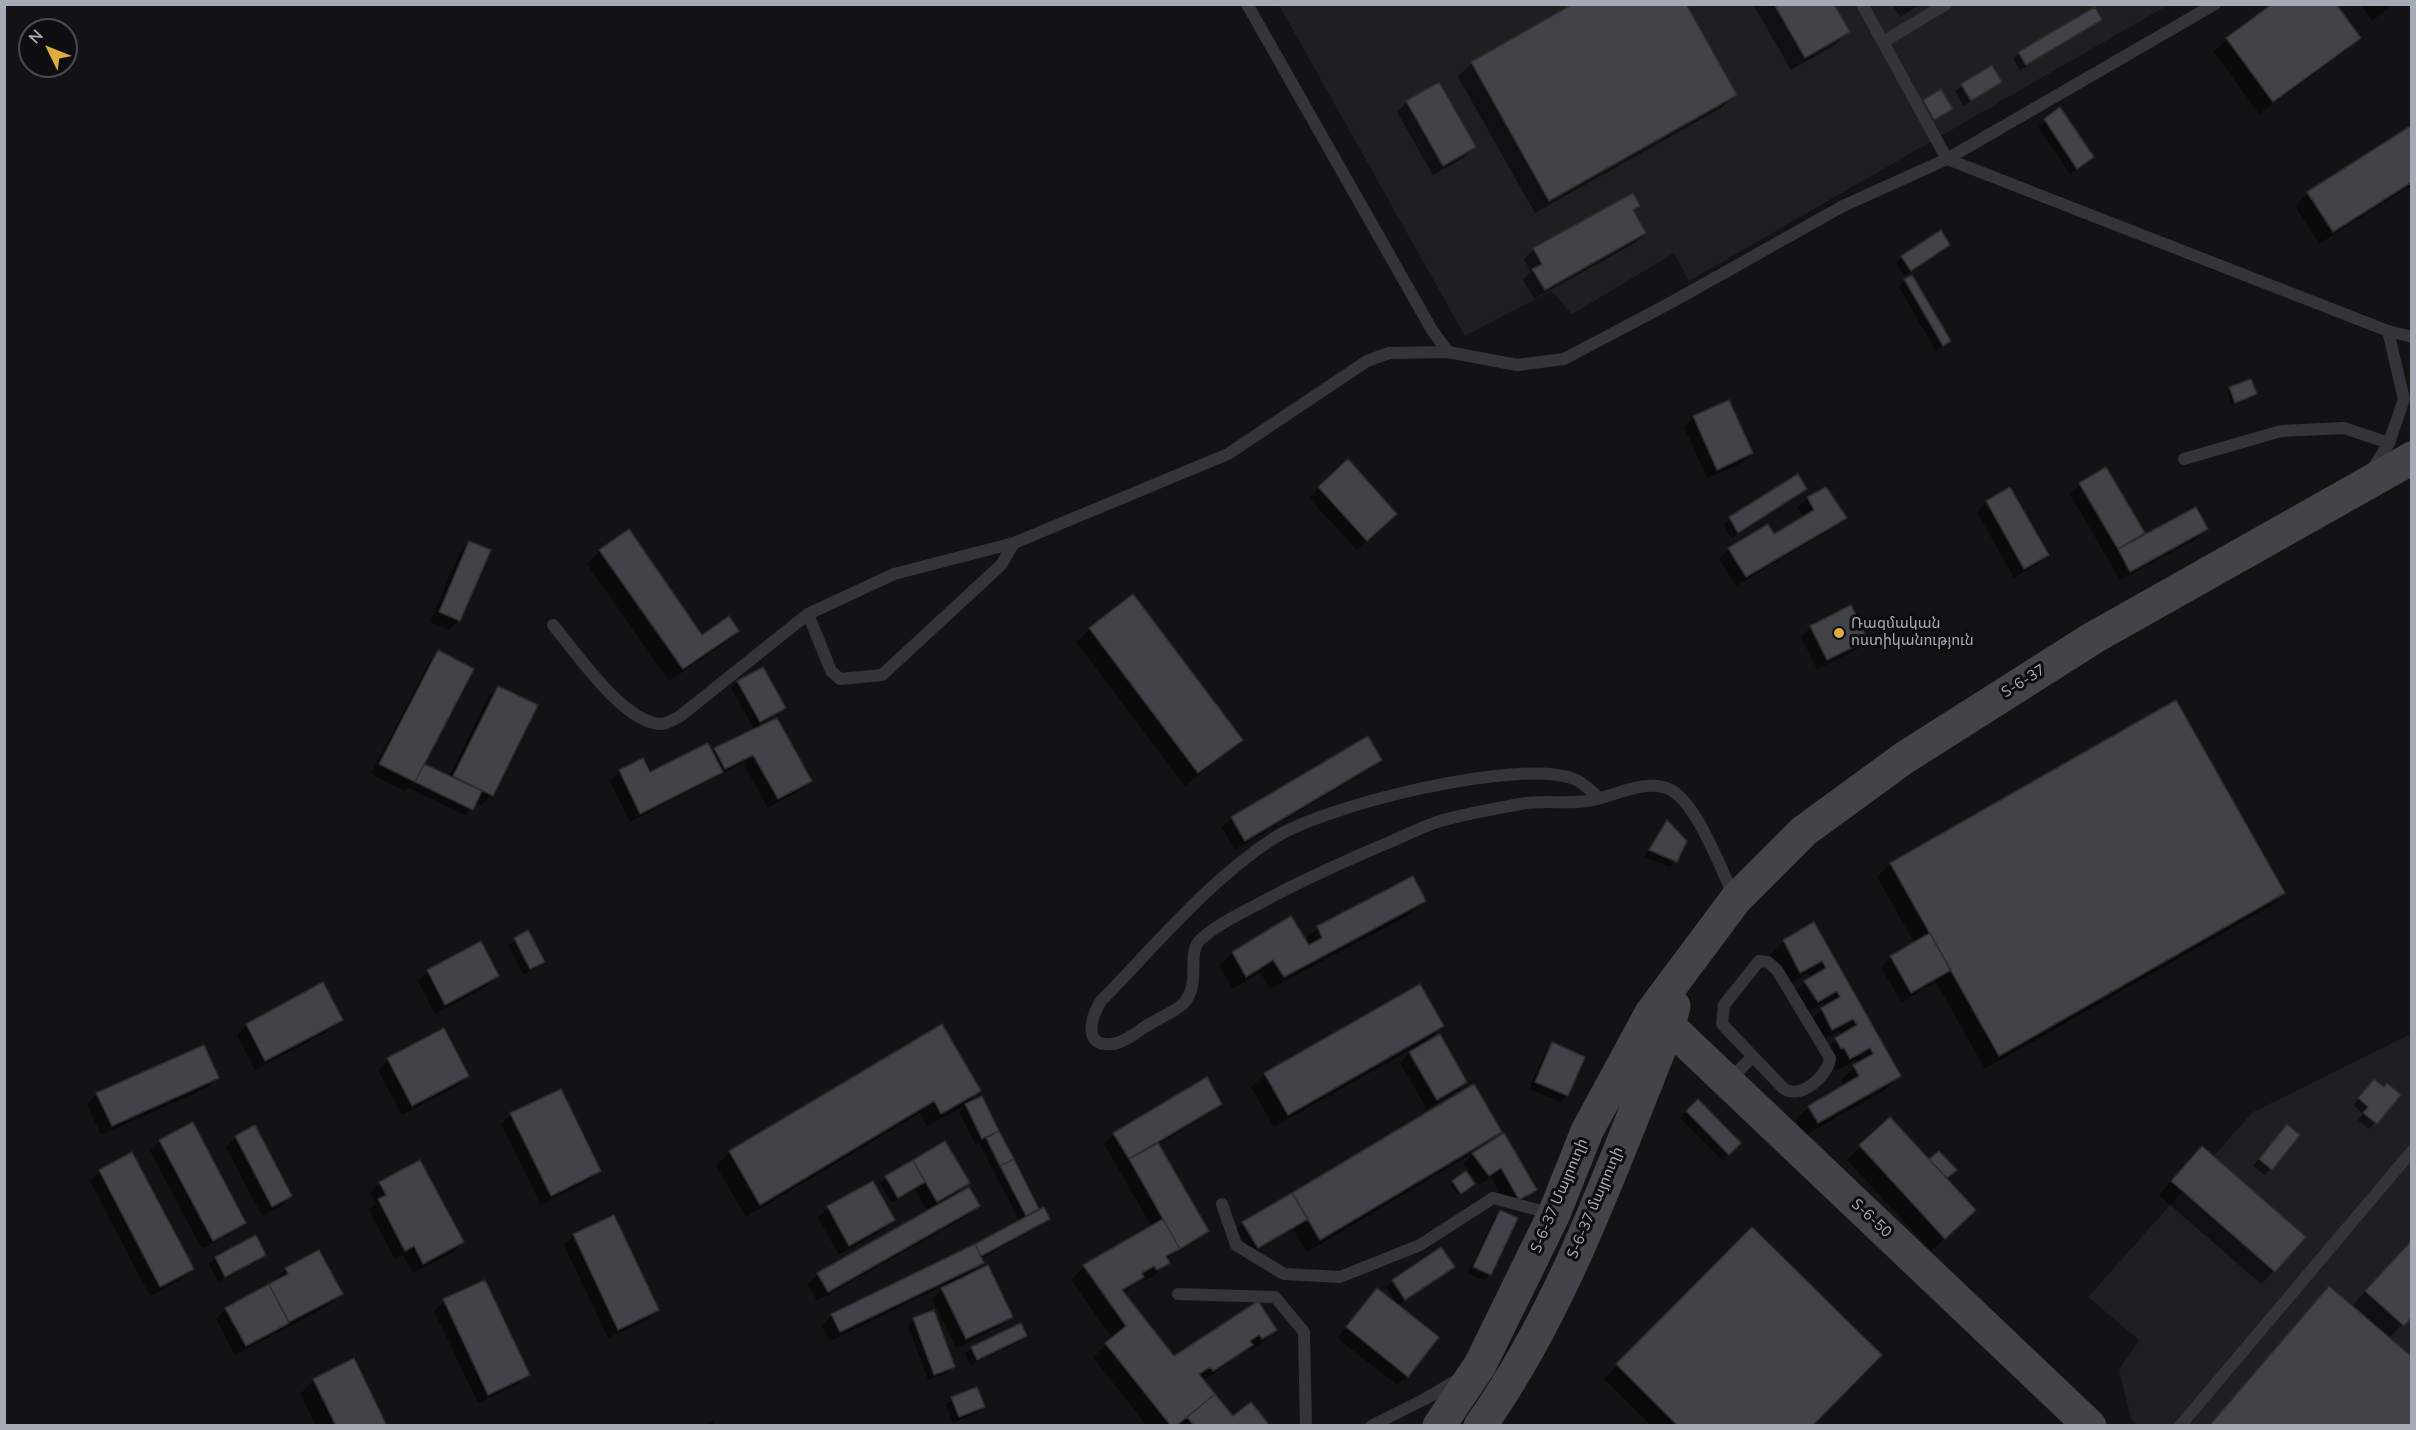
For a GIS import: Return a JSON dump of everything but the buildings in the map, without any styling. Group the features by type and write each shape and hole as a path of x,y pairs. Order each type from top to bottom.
{"main road":[{"name":"Տ-6-37","path":"1685,968 1736,899 1804,831 1904,758 2093,638 2362,486 2400,451"},
{"name":"Տ-6-37 մայրուղի","path":"1480,1425 1511,1383 1583,1237 1660,1019 1685,968"},
{"name":"Տ-6-50","path":"1660,1019 2090,1425"},
{"name":"Տ-6-37 Մայրուղի","path":"1439,1425 1480,1365 1554,1215 1587,1131 1660,1019"},
{"path":"1480,1365 1511,1383"}],"lane":[{"path":"1247,4 1432,330 1448,352"},
{"path":"1862,4 1947,159 2388,331 2412,337"},
{"path":"1882,42 1946,4"},
{"path":"553,625 615,699 638,717 662,724 679,717 808,614 894,574 1014,543 1228,454 1367,362 1389,353 1448,352 1517,365 1564,359 1672,302 1843,206 1947,159 2215,4"},
{"path":"2184,459 2281,431 2344,428 2400,451 2404,399 2388,331"},
{"path":"808,614 831,671 840,679 882,675 1001,565 1014,543"},
{"path":"1599,798 1574,779 1536,773 1501,773 1357,803 1276,837 1235,867 1101,1001 1090,1022 1095,1038 1102,1042 1119,1042 1182,1004 1194,984 1196,947 1200,940 1230,920 1309,876 1439,821 1523,804 1599,798 1653,784 1671,790 1684,800 1736,899"},
{"path":"1759,961 1768,963 1777,970 1830,1058 1829,1066 1822,1076 1797,1093 1783,1088 1752,1057 1722,1024 1721,1013 1724,1005 1759,961"},
{"path":"1727,1083 1752,1057"},
{"path":"2180,1425 2412,1151"},
{"path":"1222,1204 1236,1245 1284,1274 1340,1276 1420,1245 1494,1198 1535,1207 1554,1215"},
{"path":"1178,1294 1275,1298 1304,1332 1306,1425"},
{"path":"1371,1425 1425,1399 1480,1365"}],"shaded area":[{"path":"1279,5 2168,5 1689,281 1674,253 1572,314 1551,291 1465,336"},
{"path":"2411,1034 2411,1425 2137,1425 2131,1419 2119,1370 2139,1340 2088,1297 2253,1112"}],"place":[{"name":"Ռազմական ոստիկանություն","path":"1839,633"}]}
